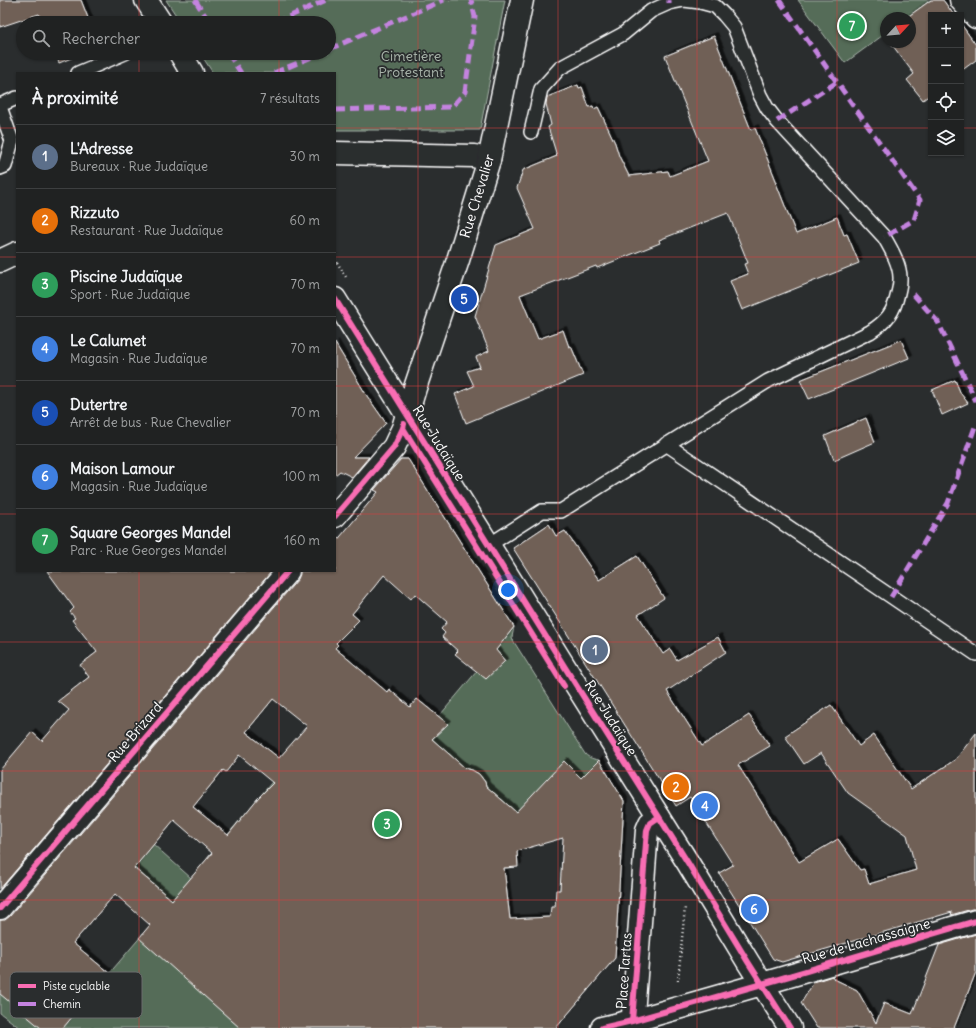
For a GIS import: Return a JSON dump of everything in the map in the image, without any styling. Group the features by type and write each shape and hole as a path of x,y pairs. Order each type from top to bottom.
{"street":[{"path":"146,0 156,16"},
{"name":"Rue Chevalier","path":"407,414 458,260 489,160 522,0"},
{"path":"961,0 976,17"},
{"path":"184,60 191,72"},
{"path":"336,153 474,156 489,160"},
{"name":"Rue Judaïque","path":"336,301 790,1028"},
{"path":"336,515 394,446 403,428 407,414"},
{"name":"Rue Brizard","path":"0,908 287,572"},
{"name":"Place Tartas","path":"659,817 650,823 647,830 632,1024 762,984"},
{"name":"Rue de Lachassaigne","path":"762,984 976,921"},
{"path":"602,1028 632,1024"}],"lane":[{"path":"488,544 542,512 561,511 768,381 870,332 882,324 892,311 897,297 900,280 898,265 884,237 777,121 767,108 760,95 734,28 715,6 684,0 669,3 651,11 624,34 560,68 541,89 532,132"},
{"path":"80,72 109,60"},
{"path":"0,168 5,166 12,141 0,106 16,98"},
{"path":"666,444 976,654"}],"path":[{"path":"678,988 685,900"}],"green space":[{"name":"Cimetière Protestant","path":"166,0 505,0 480,130 336,130 336,72 212,72 205,60 336,60 336,16 176,16"},
{"path":"798,0 931,0 914,12 880,12 880,37 845,63"},
{"path":"514,627 512,637 514,642 585,754 591,758 599,760 503,862 510,919 547,1028 20,1028 0,1013 0,994 10,994 10,1018 142,1018 142,972 110,972 172,900 134,867 153,844 191,878 272,782 425,733"}],"building":[{"path":"0,0 81,0 87,16 40,16 39,14 33,16 16,16 16,22 0,27"},
{"path":"931,0 943,0 952,12 928,12 928,96 923,100 907,80 914,74 894,48 916,48 916,12 914,12"},
{"path":"964,28 976,45 976,60 964,69"},
{"path":"714,36 751,130 755,128 796,234 837,217 844,235 847,234 859,263 742,310 730,281 748,274 744,264 748,263 728,213 659,240 660,243 597,268 596,266 520,295 538,339 563,330 569,347 571,346 583,375 466,423 455,394 474,386 467,371 480,367 476,357 489,351 475,316 496,245 535,229 517,188 523,170 557,156 548,127 551,125 546,104 547,97 578,85 579,88 582,87 589,107 593,106 594,109 598,107 629,176 668,171 670,176 708,161 665,56"},
{"path":"58,60 66,60 59,63"},
{"path":"901,340 909,358 809,399 800,380"},
{"path":"336,345 367,396 386,423 353,457 369,457 352,477 340,471 336,474"},
{"path":"955,380 961,394 968,403 942,415 932,390"},
{"path":"866,418 875,442 834,460 825,436"},
{"path":"401,459 408,459 514,627 496,650 505,661 486,679 455,654 458,651 442,637 445,633 441,629 447,622 415,594 411,599 384,575 352,614 359,620 336,643 338,645 335,648 387,692 389,689 410,707 417,699 448,724 432,739 465,768 479,774 486,786 516,812 564,761 581,778 599,760 624,801 615,958 556,1028 240,1028 139,938 150,925 115,894 73,943 108,972 10,972 10,1002 0,994 0,920 5,920 10,916 298,579 300,572 336,572 336,542 378,492 374,490","holes":["273,699 307,726 279,758 246,732","239,755 273,783 258,798 228,835 193,807 223,770 226,772","174,820 212,853 172,900 134,868","563,838 560,890 556,890 555,907 551,907 550,917 510,919 504,868 518,867 517,851"]},
{"path":"549,524 556,536 565,531 599,580 637,556 664,598 638,615 663,654 670,649 677,660 718,637 726,652 667,691 702,746 749,715 770,746 738,765 799,862 838,839 860,870 864,869 869,884 916,870 907,835 848,793 821,753 804,764 785,736 831,705 859,746 874,735 911,789 956,759 976,733 976,909 951,915 952,912 782,962 773,959 719,873 733,865 690,797 676,806 513,548"},
{"path":"48,572 271,572 0,889 0,770 32,732 42,741 69,710 58,701 89,677 80,665 97,652 72,620 75,618 70,612 74,608"},
{"path":"976,934 976,972 954,1028 817,1028 801,1003 814,982 832,976 834,979 857,990 876,1023 884,1003 912,1014 939,945"},
{"path":"29,1018 71,1018 63,1028 41,1028"}],"marked path":[{"path":"195,0 205,16"},
{"path":"291,16 326,0"},
{"path":"336,46 444,0"},
{"path":"336,110 452,107 465,92 475,17 471,0"},
{"path":"779,0 920,200 914,220 884,237"},
{"path":"233,60 240,72"},
{"path":"276,72 305,60"},
{"path":"777,121 837,82"},
{"path":"913,294 938,322 976,401"},
{"path":"891,597 948,503 976,424"}],"cycle path":[{"path":"336,301 790,1028"},
{"path":"336,515 394,447 404,424"},
{"path":"403,428 564,686"},
{"path":"0,908 287,572"},
{"path":"632,1021 647,830 650,823 659,817"},
{"path":"602,1028 632,1021 762,984 976,921"}],"place":[{"name":"Square Georges Mandel","path":"852,26"},
{"name":"Dutertre","path":"464,299"},
{"name":"L'Adresse","path":"595,650"},
{"name":"Rizzuto","path":"676,787"},
{"name":"Le Calumet","path":"705,806"},
{"name":"Piscine Judaïque","path":"387,824"},
{"name":"Maison Lamour","path":"754,909"}]}
